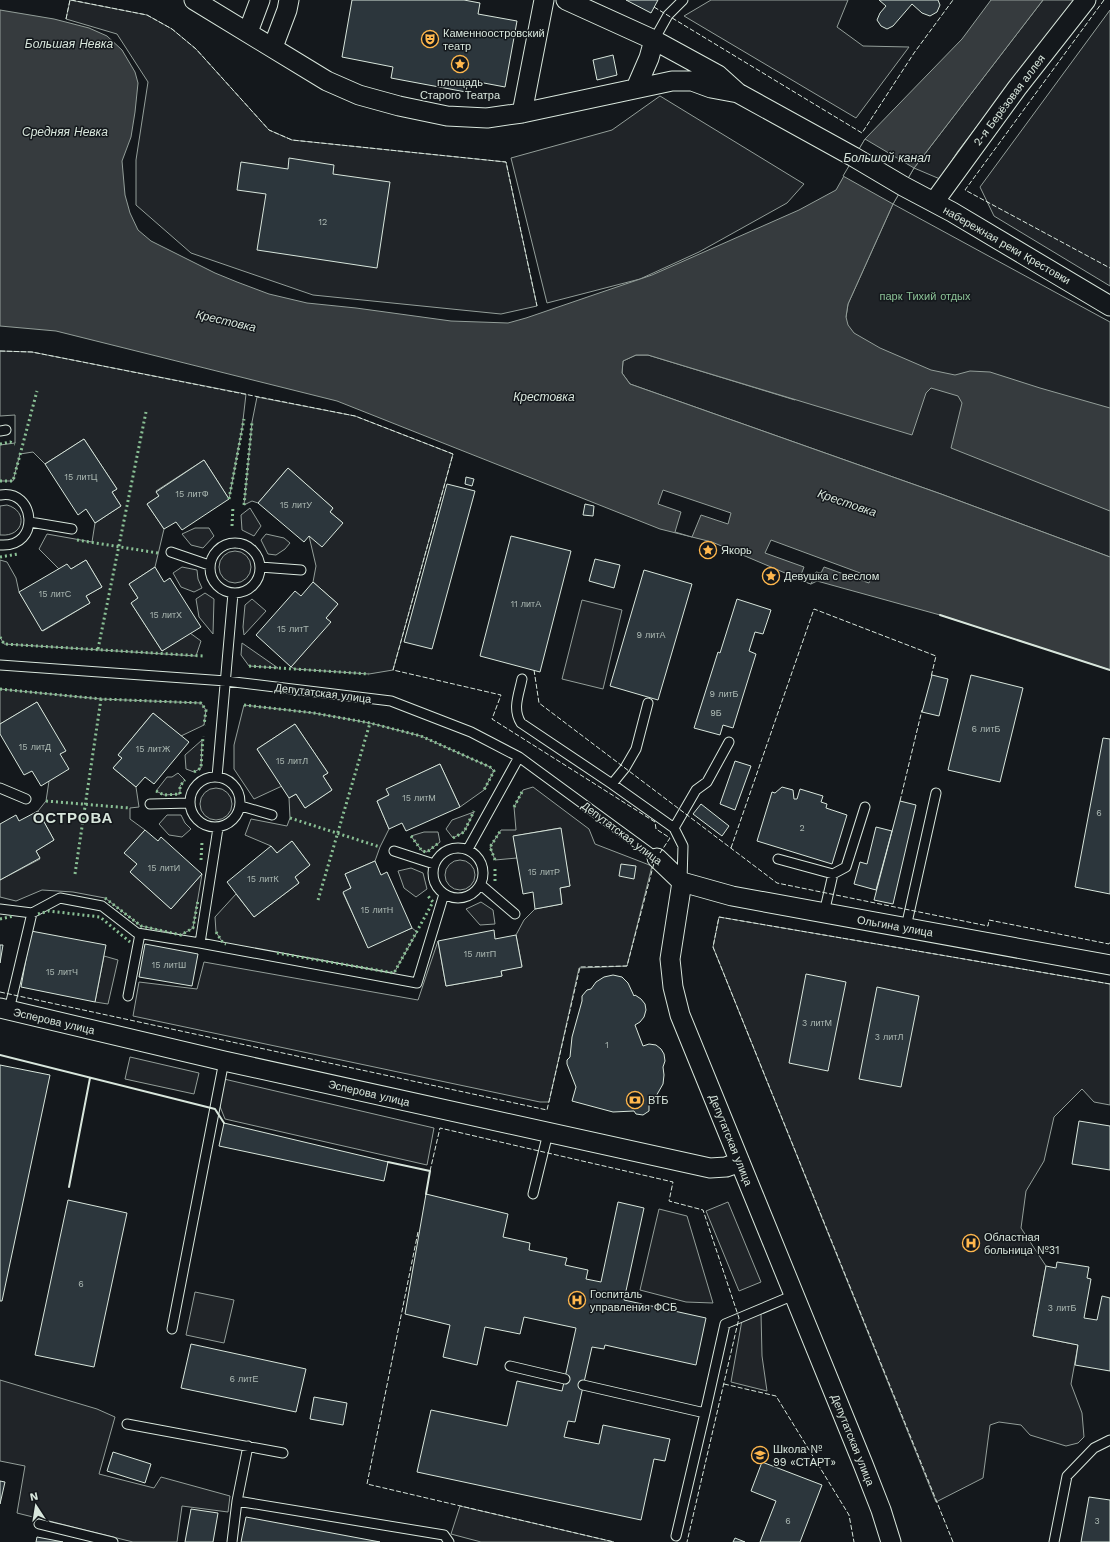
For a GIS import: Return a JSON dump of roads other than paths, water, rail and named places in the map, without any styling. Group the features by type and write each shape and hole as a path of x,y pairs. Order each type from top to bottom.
{"street":[{"path":"196,0 327,81 359,96 448,116 487,118 522,113 672,81 692,81 711,88 738,93"},
{"path":"248,32 260,0"},
{"path":"272,47 287,10 289,0"},
{"path":"522,113 544,0"},
{"path":"566,0 654,40 718,75 738,93"},
{"name":"2-я Берёзовая аллея","path":"934,202 1017,88 1086,0"},
{"path":"636,88 650,58 654,40"},
{"name":"набережная реки Крестовки","path":"738,93 934,202 1110,306"},
{"name":"Депутатская улица","path":"657,858 682,882 670,959 672,987 680,1015 866,1471 891,1542"},
{"name":"Ольгина улица","path":"682,882 732,896 1110,965"},
{"name":"Эсперова улица","path":"5,1009 224,1061 710,1168 726,1167 740,1162"}],"lane":[{"path":"654,40 668,15 683,0"},
{"path":"0,495 11,496 19,499 27,509 30,522 28,530 23,538 16,543 7,546 0,545"},
{"path":"30,522 72,529"},
{"path":"231,543 240,543 248,546 254,551 258,558 260,567 259,575 255,583 245,591 233,593 218,587 213,581 209,565 212,556 220,547 231,543"},
{"path":"171,552 209,565"},
{"path":"260,567 301,570"},
{"path":"217,777 233,593"},
{"name":"Депутатская улица","path":"0,665 226,680 391,701 471,732 519,757 657,858"},
{"path":"522,679 516,707 517,716 521,723 674,828 683,846 682,882"},
{"path":"612,784 625,768 636,749 648,703"},
{"path":"674,828 696,790 707,782 729,742"},
{"path":"468,849 519,757"},
{"path":"217,777 232,783 237,789 241,806 233,820 218,828 210,827 199,821 191,811 190,803 191,795 195,787 201,781 208,778 217,777"},
{"path":"0,788 26,799"},
{"path":"906,928 936,793"},
{"path":"150,804 190,803"},
{"path":"241,806 272,814"},
{"path":"778,859 833,874 846,867 864,807"},
{"path":"200,943 218,828"},
{"path":"460,847 468,849 475,853 481,860 483,868 481,885 468,896 460,898 444,894 438,888 434,880 434,864 441,854 452,848 460,847"},
{"path":"394,851 434,864"},
{"path":"824,912 833,874"},
{"path":"481,885 515,914"},
{"path":"0,909 32,913 60,898 102,906 140,934 200,943 417,983 444,894"},
{"path":"5,1009 32,913"},
{"path":"128,996 140,934"},
{"path":"172,1329 224,1061"},
{"path":"533,1194 548,1133"},
{"path":"676,1536 724,1324 794,1296"},
{"path":"510,1366 564,1379"},
{"path":"583,1385 705,1413"},
{"path":"127,1424 284,1453"},
{"path":"1054,1542 1067,1476 1094,1448 1110,1440"},
{"path":"232,1542 237,1501 248,1446"},
{"path":"237,1501 444,1535 449,1542"},
{"path":"39,1524 113,1542"}],"water":[{"name":"Крестовка","path":"991,0 1043,0 914,168 893,204 848,304 846,317 848,325 854,333 880,348 931,370 955,375 970,371 990,372 1110,408 1110,511 951,448 962,403 958,396 931,388 926,393 912,435 648,355 636,355 623,361 622,373 630,384 941,494 1110,557 1110,670 940,615 817,581 811,584 712,542 660,529 337,401 56,331 0,326 0,10 54,19 89,28 107,36 122,50 135,72 138,83 131,137 122,161 125,195 130,213 138,230 151,241 215,273 237,282 269,294 307,303 451,321 508,323 652,275 799,210 836,190 865,139 962,39"}],"place":[{"name":"Каменноостровский театр","path":"430,39"},
{"name":"площадь Старого Театра","path":"460,64"},
{"name":"Якорь","path":"708,550"},
{"name":"Девушка с веслом","path":"771,576"},
{"name":"ВТБ","path":"635,1100"},
{"name":"Областная больница №31","path":"971,1243"},
{"name":"Госпиталь управления ФСБ","path":"577,1300"},
{"name":"Школа № 99 «СТАРТ»","path":"760,1455"}],"district":[{"name":"ОСТРОВА","path":"73,818"}],"water label":[{"name":"Большая Невка","path":"69,44"},
{"name":"Средняя Невка","path":"65,132"},
{"name":"Большой канал","path":"887,158"}],"park label":[{"name":"парк Тихий отдых","path":"925,296"}]}
